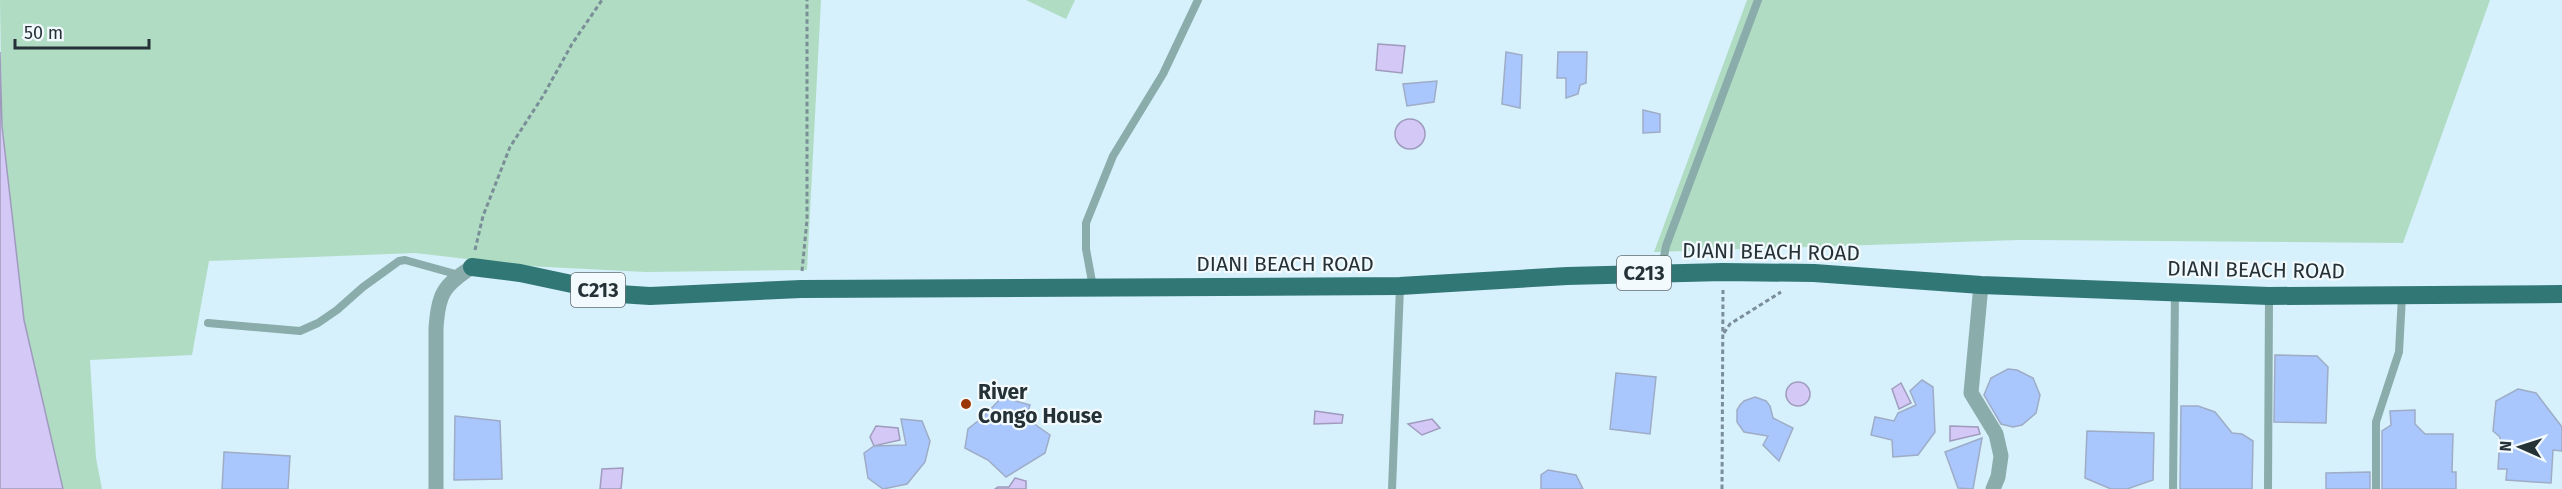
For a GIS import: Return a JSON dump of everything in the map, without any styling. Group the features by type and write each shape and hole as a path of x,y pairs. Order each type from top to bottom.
{"main road":[{"name":"DIANI BEACH ROAD","path":"465,271 520,273 619,294 650,296 801,289 1400,285 1723,272 1814,273 1981,285 2269,296 2562,294"}],"street":[{"path":"435,489 437,317 442,294 452,279 465,271"},
{"path":"1981,285 1971,393 1996,434 2001,456 1998,477 1993,489"}],"lane":[{"path":"1093,288 1086,249 1086,223 1113,156 1163,74 1198,0"},
{"path":"1661,273 1666,246 1758,0"},
{"path":"208,323 300,331 318,323 337,310 363,287 399,261 405,260 465,271"},
{"path":"1392,489 1400,285"},
{"path":"2173,489 2175,292"},
{"path":"2376,489 2376,423 2399,352 2403,294"},
{"path":"2268,489 2269,296"}],"path":[{"path":"465,271 483,216 510,147 543,96 572,44 602,0"},
{"path":"801,289 807,220 807,0"},
{"path":"1722,489 1723,272"},
{"path":"1723,334 1730,324 1784,290"}],"green space":[{"path":"0,0 821,0 807,270 646,272 527,266 415,253 209,261 192,355 90,360 96,458 102,489 63,489 23,316 2,122"},
{"path":"1026,0 1075,0 1066,19"},
{"path":"1747,0 2490,0 2403,243 2019,240 1654,252"}],"shaded area":[{"path":"1378,44 1405,46 1402,73 1376,70"},
{"path":"0,52 2,126 24,320 63,489 0,489"},
{"path":"1410,119 1421,123 1425,134 1421,145 1410,149 1399,145 1395,134 1399,123"},
{"path":"1798,382 1806,386 1810,394 1806,402 1798,406 1790,402 1786,394 1790,386"},
{"path":"1901,383 1911,403 1899,409 1892,389"},
{"path":"1315,411 1343,415 1342,423 1314,424"},
{"path":"1432,419 1440,428 1422,435 1408,424"},
{"path":"876,426 898,428 900,440 874,446 870,437"},
{"path":"1950,426 1978,427 1980,434 1950,441"},
{"path":"623,468 621,489 600,489 602,469"},
{"path":"1015,478 1026,481 1026,489 995,489 1009,487"}],"building":[{"path":"1506,52 1522,55 1520,108 1502,104"},
{"path":"1558,52 1587,52 1586,83 1580,85 1578,94 1566,98 1566,78 1557,78"},
{"path":"1437,81 1434,102 1407,106 1403,84"},
{"path":"1643,110 1660,114 1660,132 1643,133"},
{"path":"2275,355 2317,356 2328,367 2326,423 2274,422"},
{"path":"2008,369 2017,370 2033,378 2040,395 2036,413 2022,425 2013,427 2001,424 1984,395 1991,378"},
{"path":"1616,373 1656,377 1650,434 1610,429"},
{"path":"1922,380 1933,387 1935,432 1918,455 1893,457 1892,440 1871,435 1875,417 1894,421 1898,413 1916,405 1910,391"},
{"path":"2518,389 2536,393 2562,427 2562,451 2553,450 2551,483 2506,480 2507,469 2498,469 2500,437 2493,431 2496,401"},
{"path":"1002,397 1030,405 1026,418 1050,435 1045,453 1006,477 988,460 965,448 968,429"},
{"path":"1755,397 1766,401 1773,418 1793,428 1779,461 1763,445 1768,436 1744,432 1737,422 1737,410 1740,405"},
{"path":"2181,406 2198,406 2215,412 2232,433 2242,434 2253,441 2252,489 2180,489"},
{"path":"2415,410 2415,424 2425,434 2453,434 2452,472 2456,472 2456,489 2382,489 2382,431 2391,425 2390,411"},
{"path":"455,416 500,421 502,479 454,480"},
{"path":"901,419 922,421 930,441 925,462 907,484 883,489 868,478 864,453 874,446 906,445"},
{"path":"2087,431 2154,433 2153,480 2127,489 2111,489 2085,478"},
{"path":"1982,438 1973,489 1958,488 1945,452"},
{"path":"224,452 290,456 288,489 222,489"},
{"path":"1548,470 1576,475 1583,489 1541,489 1541,475"},
{"path":"2370,472 2370,489 2326,489 2326,473"}],"place":[{"name":"River Congo House","path":"966,404"}]}
